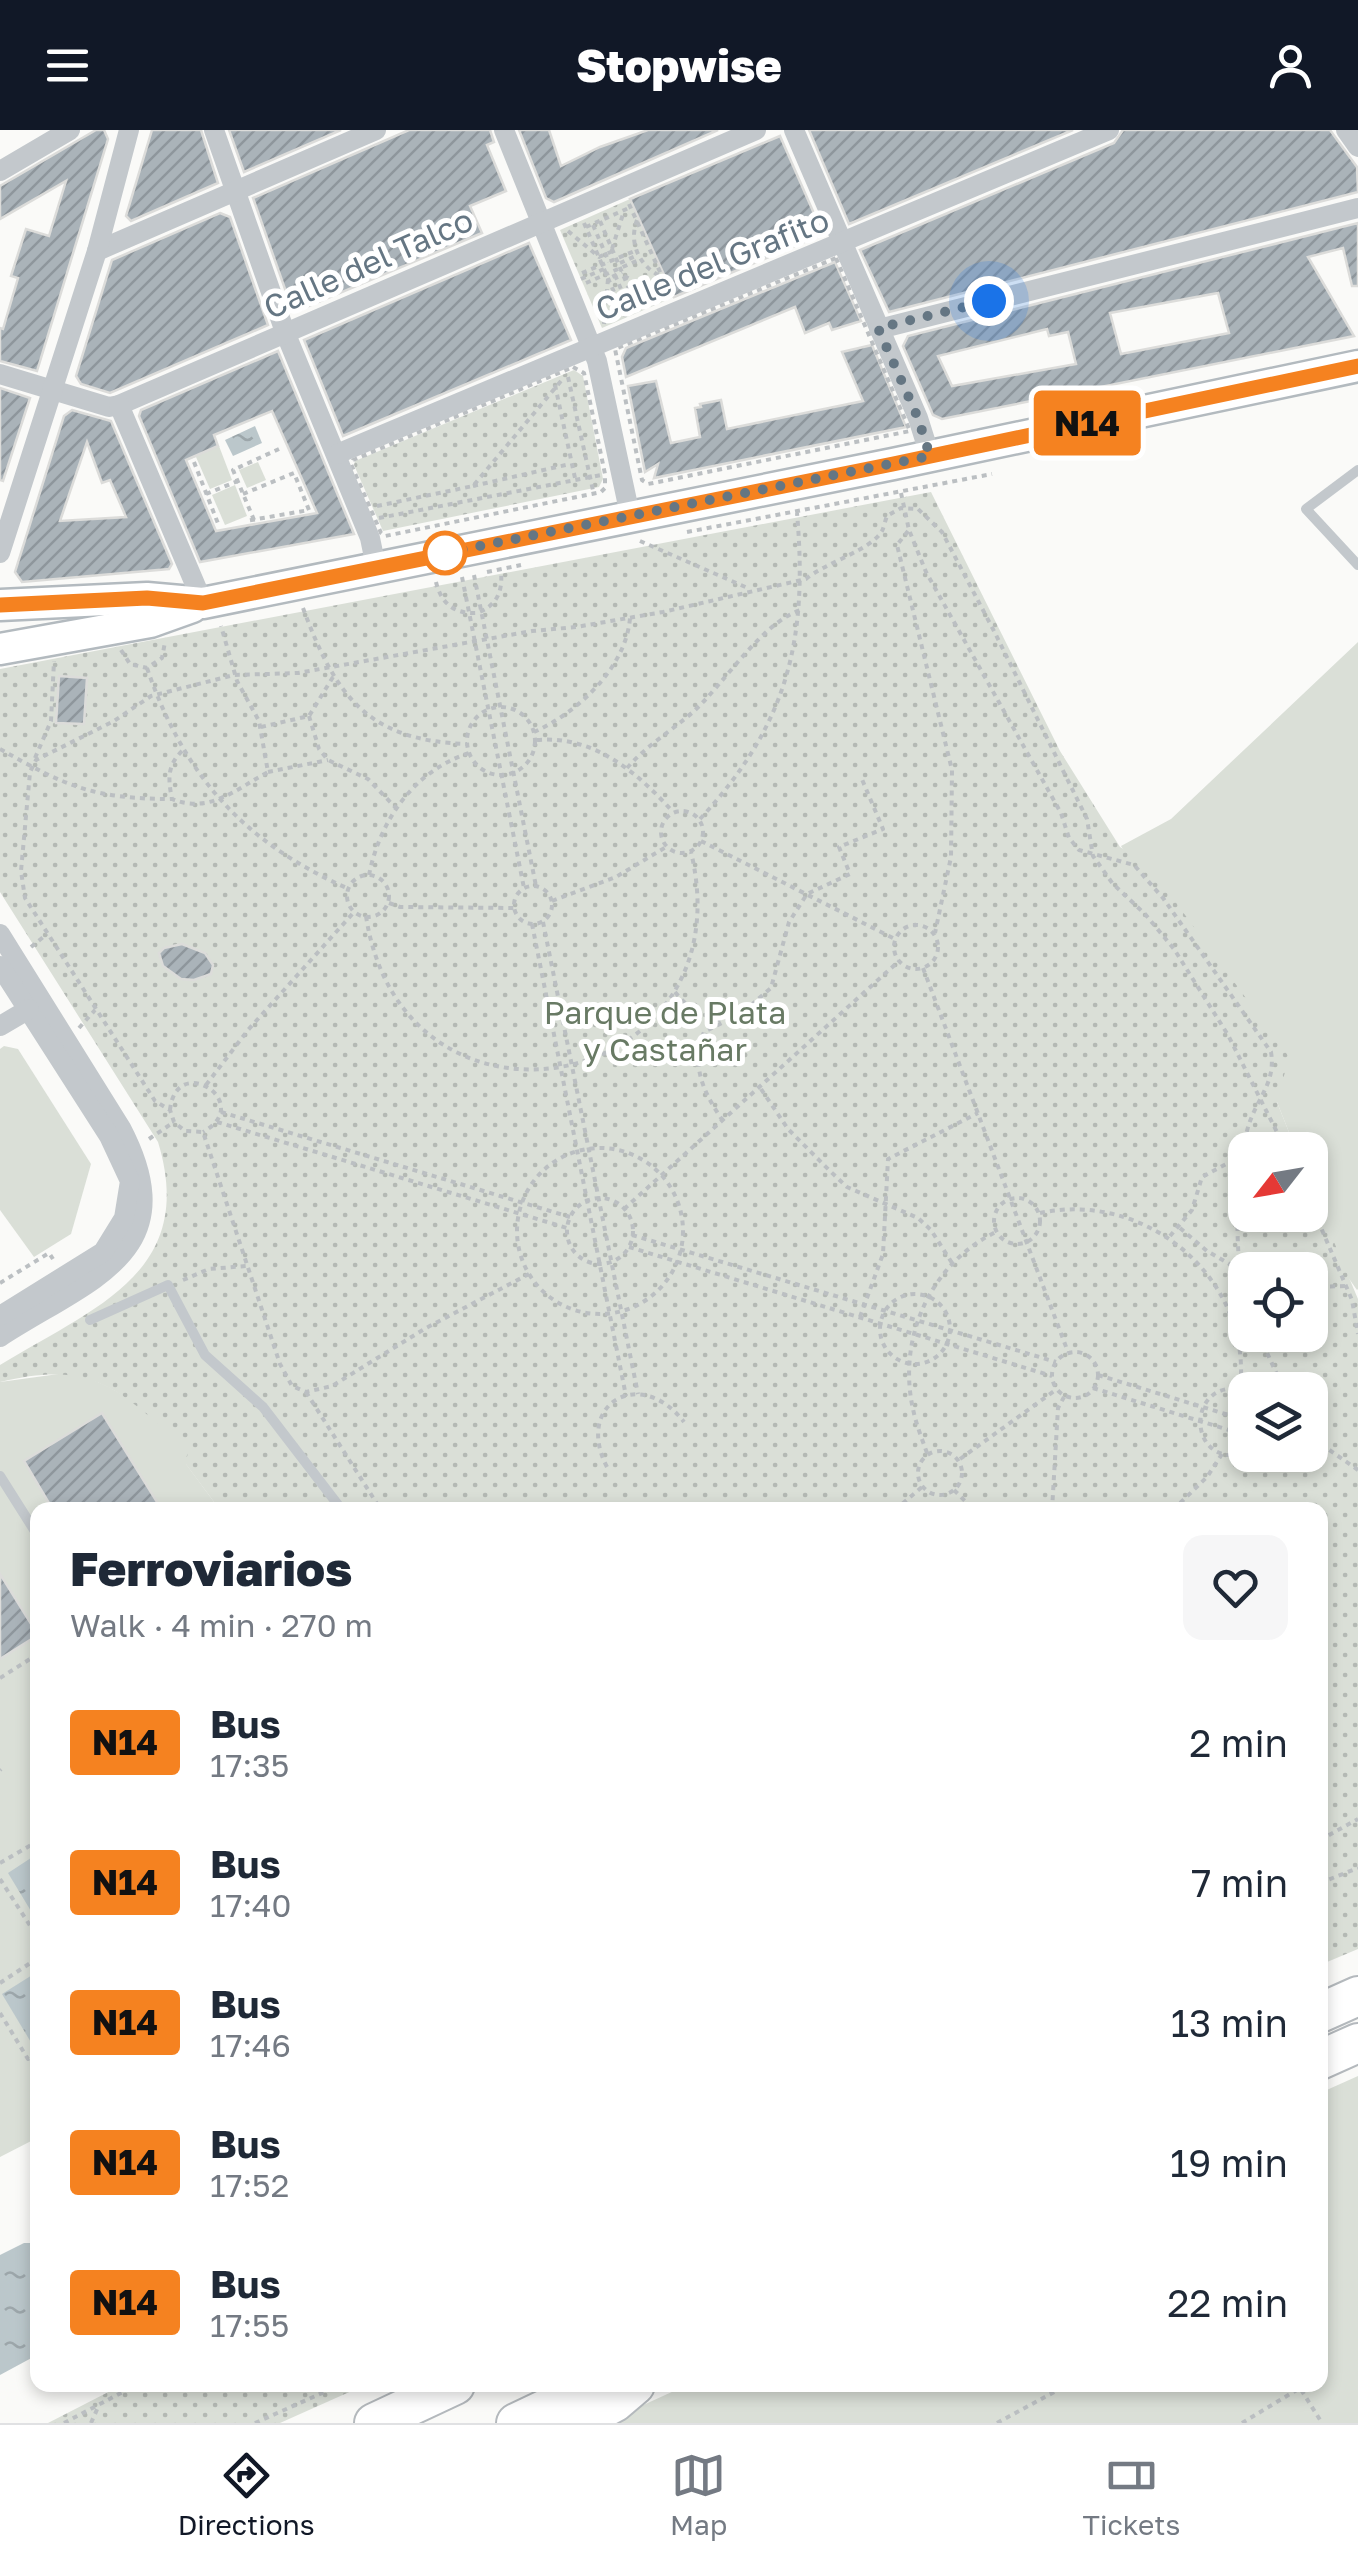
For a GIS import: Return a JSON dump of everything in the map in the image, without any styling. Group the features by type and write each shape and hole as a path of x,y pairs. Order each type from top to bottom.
{"highway":[{"path":"1328,2009 1358,1996"},
{"path":"1328,2056 1358,2043"},
{"path":"374,2423 440,2392"},
{"path":"516,2423 581,2392"},
{"path":"578,2423 627,2392"}],"main road":[{"path":"0,649 212,614 376,567 635,528 796,497 930,456 1358,366"},
{"path":"0,605 147,598 212,614"}],"street":[{"path":"0,171 70,130"},
{"path":"0,553 97,252 130,130"},
{"path":"214,130 285,332 370,538 376,567"},
{"path":"97,252 376,130"},
{"path":"504,130 549,224 545,236 601,332 597,361 635,528"},
{"name":"Calle del Talco","path":"119,405 549,224 632,183 756,130"},
{"path":"794,130 918,418 930,456"},
{"name":"Calle del Grafito","path":"337,454 601,332 841,243 1109,130"},
{"path":"1346,130 1358,147"},
{"path":"878,328 1358,208"},
{"path":"0,374 109,407 119,405 212,614"},
{"path":"0,934 128,1141 144,1184 145,1206 140,1229 111,1266 0,1337"},
{"path":"0,966 122,1159 130,1181 129,1200 116,1235 103,1252 0,1316"},
{"path":"0,1026 28,1009"}],"lane":[{"path":"1358,470 1306,508 1358,565"},
{"path":"90,1320 168,1285 205,1355 263,1406 336,1502"},
{"path":"0,1476 30,1523"}],"path":[{"path":"632,183 631,207 673,300"},
{"path":"587,224 631,207"},
{"path":"599,257 612,250 624,210"},
{"path":"549,224 591,213"},
{"path":"600,220 636,304"},
{"path":"636,220 633,237 638,255 647,268 662,277"},
{"path":"587,224 609,262 660,294"},
{"path":"587,224 623,313 668,291"},
{"path":"566,230 599,257"},
{"path":"582,273 614,273 638,255"},
{"path":"620,268 638,255"},
{"path":"601,332 609,262"},
{"path":"579,280 605,272"},
{"path":"586,282 605,272"},
{"path":"614,273 629,308"},
{"path":"473,486 555,386 576,368"},
{"path":"386,536 594,495 604,488 605,474 584,373 576,368 351,464 375,519 605,474"},
{"path":"553,375 576,478"},
{"path":"568,375 594,495"},
{"path":"648,484 910,431"},
{"path":"254,520 233,470 279,449"},
{"path":"194,462 219,526"},
{"path":"370,508 572,464"},
{"path":"243,494 294,473 310,510 246,521"},
{"path":"672,535 796,497 900,492 992,474"},
{"path":"206,494 238,481"},
{"path":"900,492 909,530 926,572 1061,813 1069,838 1079,850 1093,856 1134,864 1163,898 1271,1052 1274,1068 1247,1132"},
{"path":"700,819 688,812 673,812 666,817 660,830 666,847 676,853 690,852 701,841 700,819 741,770 768,726 790,667 800,610 796,497"},
{"path":"31,767 39,758 156,695 234,674 298,673 488,638 630,618 801,580 820,566 870,543 881,533 887,516 905,507 918,509 942,532 1080,802 1093,856 1113,884 1146,914 1174,949 1228,1035 1278,1132"},
{"path":"635,528 752,590"},
{"path":"909,530 897,545 952,770 951,857 934,934 938,954 923,968 913,969 899,962 895,939 904,927 912,924 929,928 934,934"},
{"path":"436,582 444,602 458,612 470,614 483,611 501,591 501,570"},
{"path":"474,575 536,886"},
{"path":"462,577 524,888"},
{"path":"303,608 326,667 351,701 368,716 398,732 437,742 468,744"},
{"path":"627,768 643,749 694,710 755,644 790,613 800,610"},
{"path":"212,614 234,674 260,727 268,772"},
{"path":"534,732 564,716 599,684 626,637 630,618"},
{"path":"119,646 130,664 147,668 162,658 164,637"},
{"path":"54,658 51,721 31,767 20,871 25,898 155,1101 170,1110"},
{"path":"147,668 182,751 220,798 271,846 348,889"},
{"path":"333,677 310,716 319,748 328,760 368,779 396,808"},
{"path":"501,706 523,714 534,732 532,758 514,774 503,776 480,769 469,754 468,732 473,720 489,710 501,706"},
{"path":"260,727 310,716"},
{"path":"536,740 550,738 583,746 627,768 673,812"},
{"path":"0,750 79,790 125,798 172,798 202,806 268,772 328,760"},
{"path":"172,798 168,771 182,751"},
{"path":"369,875 378,842 396,808 420,780 438,767 469,754"},
{"path":"722,1121 702,1088 698,1047 704,1032 742,1013 770,988 789,922 808,894 850,874 840,848 883,829 861,777"},
{"path":"701,841 895,939"},
{"path":"552,901 616,877 666,847"},
{"path":"366,916 384,980 409,1016 425,1031 442,1044 482,1062 524,1070 562,1068 627,1041 659,1012 674,990 691,955 696,934 698,891 690,852"},
{"path":"369,875 382,880 387,887 388,903 377,915 366,916 354,912 348,889 359,877 369,875"},
{"path":"536,886 544,889 552,901 552,910 543,922 532,924 522,921 514,908 517,893 536,886"},
{"path":"388,903 400,907 514,908"},
{"path":"206,1085 248,1030 354,912"},
{"path":"543,922 638,1394"},
{"path":"532,924 626,1396"},
{"path":"28,948 47,934"},
{"path":"624,1210 899,962"},
{"path":"923,968 1068,1352"},
{"path":"674,990 691,1010 704,1018 725,1021"},
{"path":"79,1028 95,1010"},
{"path":"192,1083 206,1085 216,1094 221,1112 203,1132 184,1131 174,1122 171,1101 178,1089 192,1083"},
{"path":"760,1087 788,1129 831,1172 847,1186 918,1218 931,1230 952,1263"},
{"path":"221,1112 570,1217"},
{"path":"860,1317 883,1254 888,1158 978,1113"},
{"path":"149,1139 174,1122"},
{"path":"216,1122 567,1228"},
{"path":"203,1132 280,1364 292,1386 306,1392 376,1502"},
{"path":"578,1151 625,1152 639,1158 662,1176 681,1216 677,1262 652,1296 622,1311 593,1314 563,1306 538,1287 518,1245 518,1213 540,1174 578,1151"},
{"path":"1170,1237 1192,1210 1202,1177 1228,1163"},
{"path":"598,1198 615,1202 630,1220 632,1234 628,1247 612,1262 585,1261 568,1242 570,1217 587,1201 598,1198"},
{"path":"1009,1199 1027,1200 1040,1213 1039,1231 1026,1244 1008,1243 996,1232 996,1212 1009,1199"},
{"path":"1040,1213 1102,1211 1130,1218 1170,1237 1216,1284 1229,1311 1241,1372"},
{"path":"1180,1228 1228,1263"},
{"path":"927,1453 912,1407 910,1364 916,1322 952,1263 974,1242 996,1232"},
{"path":"1323,1232 1346,1286 1358,1334"},
{"path":"632,1234 1056,1362"},
{"path":"628,1247 1052,1376"},
{"path":"0,1283 49,1253 53,1259"},
{"path":"168,1285 209,1269 246,1266"},
{"path":"306,1392 332,1386 426,1328 529,1274"},
{"path":"1328,1284 1346,1286"},
{"path":"905,1296 929,1298 944,1311 949,1331 946,1343 932,1359 910,1364 885,1347 880,1323 884,1312 905,1296"},
{"path":"1068,1352 1086,1354 1093,1360 1098,1375 1094,1388 1082,1397 1065,1395 1057,1389 1052,1376 1056,1362 1068,1352"},
{"path":"1098,1375 1228,1415"},
{"path":"1094,1388 1228,1430"},
{"path":"958,1460 1057,1389"},
{"path":"1228,1392 1216,1393 1203,1408 1200,1421 1204,1440 1222,1454 1228,1454"},
{"path":"1052,1502 1058,1408 1065,1395"},
{"path":"607,1467 598,1450 598,1426 609,1406 626,1396 663,1399 684,1422"},
{"path":"1328,1448 1358,1470"},
{"path":"950,1452 958,1460 962,1478 954,1490 941,1496 922,1487 917,1475 919,1463 927,1453 950,1452"},
{"path":"1181,1502 1208,1476 1222,1454"},
{"path":"904,1502 922,1487"},
{"path":"954,1490 966,1502"},
{"path":"0,1678 30,1659"},
{"path":"1328,1835 1358,1818"},
{"path":"0,1864 30,1846"},
{"path":"1328,1880 1358,1868"},
{"path":"0,1878 30,1925"},
{"path":"0,1982 30,1963"},
{"path":"0,2013 30,2058"},
{"path":"64,2423 123,2392"},
{"path":"255,2423 324,2392"},
{"path":"997,2423 1054,2392"},
{"path":"1242,2423 1293,2392"},
{"path":"1303,2392 1322,2423"},
{"path":"91,2423 99,2405"}],"green space":[{"path":"630,199 674,297 602,328 560,230"},
{"path":"574,370 583,376 603,479 599,487 383,531 355,461"},
{"path":"219,446 232,480 210,489 196,457 187,460 183,449 206,451"},
{"path":"258,462 266,480 247,488 239,470"},
{"path":"235,485 247,516 225,525 212,495"},
{"name":"Parque de Plata y Castañar","path":"931,492 1060,751 1120,847 1147,863 1289,1057 1277,1102 1289,1132 1228,1132 1228,1232 1328,1232 1328,1228 1358,1299 1358,1949 1328,1962 1328,1502 214,1502 185,1463 188,1451 144,1412 104,1385 60,1375 0,1382 0,1365 101,1304 129,1281 150,1255 163,1224 167,1187 158,1142 0,892 0,669"},
{"path":"1358,642 1357,1290 1345,1273 1328,1230 1328,1132 1289,1132 1277,1102 1121,846 1171,819"},
{"path":"0,1049 18,1049 91,1164 71,1234 34,1257 0,1210"},
{"path":"66,1373 118,1392 189,1451 186,1464 214,1502 30,1502 30,2142 0,2157 0,1382"},
{"path":"1358,2076 1358,2423 604,2423 672,2392 1328,2392 1328,2089"},
{"path":"108,2392 349,2392 280,2423 48,2423"}],"water":[{"path":"255,426 262,443 233,456 225,440"},
{"path":"30,1859 30,1909 8,1873"},
{"path":"30,1976 30,2041 2,1994"},
{"path":"30,2243 30,2359 0,2375 0,2255"}],"building":[{"path":"96,130 104,130 108,139 37,371 0,361 0,328 3,329 18,278 11,276 26,229 49,236 66,181 0,219 0,186"},
{"path":"152,130 201,130 218,183 131,221 126,216"},
{"path":"229,130 341,130 244,172"},
{"path":"409,130 490,130 494,142 487,145 506,191 470,206 482,233 302,309 291,306 253,198"},
{"path":"519,130 549,130 561,166 648,130 718,130 554,202 546,198"},
{"path":"809,130 1073,130 849,224"},
{"path":"1123,130 1330,130 1357,167 1358,192 889,312 860,250 1114,143"},
{"path":"780,136 823,234 674,297 630,199"},
{"path":"220,213 230,217 268,325 110,393 81,384 76,376 112,260"},
{"path":"1358,223 1358,286 1352,286 1343,248 1308,257 1354,336 942,419 933,415 903,346 908,336","holes":["1218,293 1229,333 1121,354 1110,313","1047,329 1049,336 1068,332 1076,364 952,386 938,356"]},
{"path":"529,243 571,340 343,436 304,340"},
{"path":"835,262 861,321 832,330 829,323 805,333 795,307 626,377 622,357 626,348"},
{"path":"872,345 906,427 654,478 658,464 645,472 628,386 656,381 671,443 700,437 695,408 700,404 721,400 727,429 863,401 842,352"},
{"path":"278,351 354,534 200,562 139,416 141,410","holes":["272,411 317,513 216,531 186,460 218,446 214,435"]},
{"path":"0,388 30,398 3,481 0,480"},
{"path":"72,410 111,421 172,564 169,569 22,582 15,572 64,416","holes":["87,442 102,483 110,480 126,517 60,521"]},
{"path":"59,676 87,678 84,724 56,723"},
{"path":"182,944 205,953 213,965 211,974 194,980 181,979 163,966 159,953"},
{"path":"102,1413 157,1502 48,1502 24,1461"},
{"path":"0,1574 30,1622 30,1640 0,1659"}],"bus line":[{"name":"N14","path":"0,605 147,598 203,603 1358,366"}],"route":[{"path":"445,553 930,456 918,418 878,328 989,301"}]}
